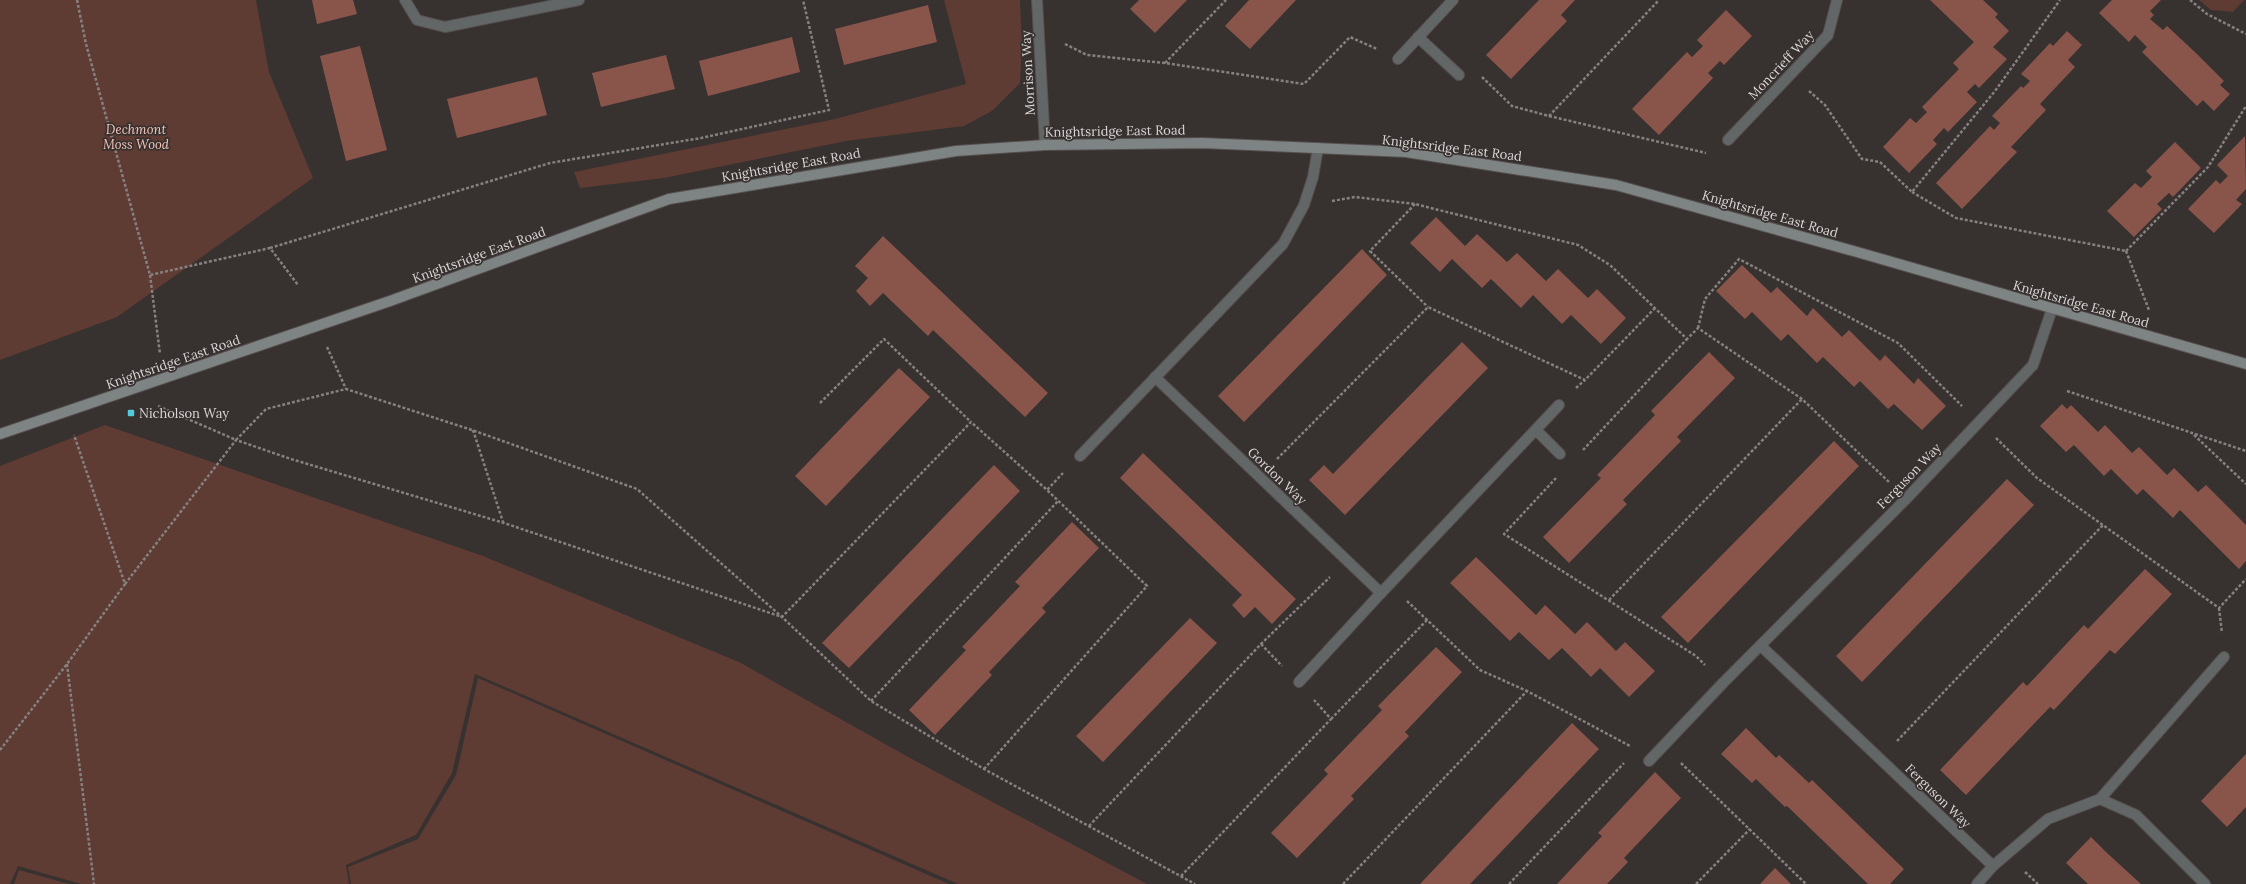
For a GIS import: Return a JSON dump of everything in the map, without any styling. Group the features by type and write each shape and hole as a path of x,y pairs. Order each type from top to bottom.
{"street":[{"path":"405,0 417,20 445,26 579,0"},
{"name":"Morrison Way","path":"1037,0 1040,30 1045,145"},
{"path":"1398,58 1453,0"},
{"name":"Moncrieff Way","path":"1728,140 1828,35 1837,0"},
{"path":"1418,37 1459,75"},
{"name":"Knightsridge East Road","path":"0,434 66,413 390,301 668,199 956,151 1045,145 1202,143 1406,152 1616,185 1857,252 2246,364"},
{"path":"1080,456 1283,244 1304,205 1313,178 1318,148"},
{"name":"Ferguson Way","path":"1649,761 1723,683 1907,498 2033,366 2052,309"},
{"name":"Gordon Way","path":"1155,377 1381,593"},
{"path":"1299,682 1559,405"},
{"path":"1536,430 1560,454"},
{"name":"Ferguson Way","path":"1761,646 1993,866"},
{"path":"1977,884 1993,866 2048,819 2100,799 2224,657"},
{"path":"2100,799 2136,815 2205,884"}],"path":[{"path":"77,0 86,44 150,275 163,379"},
{"path":"150,275 270,248 550,163 701,138 829,110 803,0"},
{"path":"1165,63 1226,0"},
{"path":"1549,116 1659,0"},
{"path":"1912,192 1995,91 2060,0"},
{"path":"2190,0 2206,14 2246,34"},
{"path":"1040,30 1087,55 1165,63 1304,84 1350,37 1398,58"},
{"path":"1459,75 1472,67 1512,106 1549,116 1713,154 1728,140"},
{"path":"1790,74 1825,105 1862,159 1880,162 1912,192 1956,218 2126,251"},
{"path":"2126,251 2208,167 2246,106"},
{"path":"1304,205 1355,197 1414,204 1578,245 1610,265 1687,339"},
{"path":"1414,204 1370,252 1428,307 1585,380 1655,308"},
{"path":"270,248 298,285"},
{"path":"2126,251 2160,340"},
{"path":"1580,453 1698,328 1705,299 1739,259 1898,343 2037,478 2219,608 2246,579"},
{"path":"1260,477 1428,307"},
{"path":"1698,328 1802,399 1907,498"},
{"path":"820,403 884,339 971,422 1058,500 1147,586 984,769"},
{"path":"327,347 346,389"},
{"path":"0,750 67,664 125,584 236,440 266,409 346,389 472,430 637,490 782,618 871,701 984,769 1195,884"},
{"path":"2066,391 2246,451"},
{"path":"124,392 236,440 291,459 504,523 782,618"},
{"path":"1608,600 1802,399"},
{"path":"66,413 125,584"},
{"path":"782,618 971,422"},
{"path":"472,430 504,523"},
{"path":"2192,433 2246,484"},
{"path":"1047,490 1080,456"},
{"path":"1559,476 1504,534 1696,656 1723,683"},
{"path":"871,701 1058,500"},
{"path":"1881,759 2103,525"},
{"path":"1088,826 1260,644 1347,560"},
{"path":"1390,584 1480,670 1527,690 1636,750 1649,761"},
{"path":"1180,876 1427,620"},
{"path":"1260,644 1299,682 1331,718"},
{"path":"67,664 94,884"},
{"path":"1344,884 1527,690"},
{"path":"1663,746 1806,884"},
{"path":"1509,884 1636,750"},
{"path":"1696,884 1750,829"}],"green space":[{"name":"Dechmont Moss Wood","path":"0,0 256,0 269,72 313,178 117,317 0,360"},
{"path":"944,0 1020,0 1022,44 1020,83 992,111 964,126 846,141 664,178 580,188 574,172 835,119 966,84"},
{"path":"2199,0 2244,0 2233,12 2211,10"},
{"path":"105,425 483,556 739,662 912,759 1147,884 958,884 475,674 452,773 416,835 346,865 349,884 81,884 18,866 10,884 0,884 0,466"},
{"path":"478,678 949,884 351,884 348,867 418,839 456,775"},
{"path":"19,870 69,884 14,884"}],"building":[{"path":"312,0 353,0 357,14 317,24"},
{"path":"1139,0 1187,0 1155,33 1130,9"},
{"path":"1249,0 1296,0 1250,49 1225,26"},
{"path":"1539,0 1575,0 1561,15 1567,21 1511,79 1486,55"},
{"path":"1930,0 1983,0 1998,14 1995,17 2009,31 1993,47 2007,59 1979,88 1975,84 1967,92 1977,102 1948,132 1944,128 1933,140 1937,144 1909,173 1883,147 1910,118 1916,123 1927,112 1922,107 1959,69 1953,63 1974,42"},
{"path":"2112,0 2161,0 2150,11 2154,15 2150,19 2163,30 2167,26 2197,54 2224,81 2220,85 2230,94 2214,111 2203,100 2197,106 2142,52 2147,47 2135,35 2129,42 2099,13"},
{"path":"928,5 937,42 844,65 835,29"},
{"path":"1726,10 1752,36 1724,65 1720,61 1708,73 1713,78 1659,135 1632,109 1687,52 1692,57 1703,46 1697,40"},
{"path":"2067,31 2082,45 2068,60 2075,67 2040,104 2046,110 2011,147 2017,152 1962,209 1936,183 1990,126 1994,130 2000,123 1992,116 2021,86 2023,88 2030,81 2021,74 2050,43 2053,46"},
{"path":"792,37 800,72 708,96 699,61"},
{"path":"360,46 387,150 346,161 320,56"},
{"path":"666,55 675,89 601,107 592,73"},
{"path":"537,77 547,115 457,138 447,99"},
{"path":"2245,136 2246,189 2236,200 2242,204 2214,233 2188,209 2216,180 2220,184 2228,176 2217,165"},
{"path":"2175,142 2201,168 2173,197 2169,193 2157,204 2162,209 2134,237 2107,211 2135,183 2141,188 2152,177 2146,171"},
{"path":"1436,217 1465,246 1477,234 1507,262 1517,253 1546,281 1558,269 1588,298 1597,289 1626,318 1601,344 1571,315 1562,324 1533,295 1521,308 1491,279 1482,288 1452,259 1440,272 1410,243"},
{"path":"883,236 1048,393 1025,417 933,330 928,336 883,293 870,306 856,291 868,278 855,266"},
{"path":"1362,249 1387,275 1244,422 1218,396"},
{"path":"1742,265 1771,293 1777,287 1807,316 1813,308 1842,337 1849,330 1880,361 1885,355 1914,384 1918,378 1946,406 1922,430 1894,404 1888,409 1860,381 1854,387 1823,357 1817,363 1788,334 1781,341 1752,312 1745,319 1716,291"},
{"path":"1462,342 1488,368 1345,515 1309,480 1324,465 1333,474"},
{"path":"1709,352 1735,378 1677,437 1681,441 1623,500 1627,504 1569,563 1543,537 1601,478 1597,475 1655,415 1651,411"},
{"path":"899,368 930,397 826,506 795,476"},
{"path":"2062,404 2067,409 2071,405 2098,432 2105,425 2132,453 2139,447 2167,475 2174,468 2198,492 2206,485 2246,525 2246,561 2239,569 2180,510 2173,518 2143,489 2137,495 2111,469 2104,476 2074,445 2066,452 2040,426"},
{"path":"1834,441 1859,466 1688,643 1661,617"},
{"path":"1143,453 1296,599 1272,624 1255,607 1244,618 1232,605 1242,595 1120,478"},
{"path":"994,465 1020,491 849,668 822,643"},
{"path":"2007,479 2034,505 1862,682 1836,656"},
{"path":"1072,522 1099,548 1042,608 1046,612 989,672 992,675 935,735 909,710 966,650 962,647 1020,586 1015,582"},
{"path":"1476,557 1536,615 1545,605 1575,634 1587,622 1616,651 1625,642 1655,671 1629,697 1600,668 1591,677 1562,648 1549,660 1519,632 1510,641 1450,583"},
{"path":"2145,569 2172,594 2115,654 2110,650 2054,710 2050,707 1966,795 1940,770 2023,682 2027,686 2084,625 2088,629"},
{"path":"1190,618 1217,643 1103,762 1076,736"},
{"path":"1436,647 1462,672 1405,732 1409,736 1351,796 1354,799 1297,858 1271,833 1328,774 1324,770 1382,710 1378,706"},
{"path":"1572,723 1599,749 1470,884 1420,884"},
{"path":"1746,728 1776,758 1779,755 1809,783 1812,780 1904,869 1890,884 1868,884 1787,806 1785,807 1756,779 1752,783 1721,754"},
{"path":"2246,754 2246,807 2227,827 2201,801"},
{"path":"1655,772 1681,798 1624,858 1628,862 1607,884 1557,884 1602,836 1598,833"},
{"path":"2091,837 2141,884 2088,884 2066,863"},
{"path":"1775,868 1791,884 1760,884"}],"place":[{"name":"Nicholson Way","path":"131,413"}]}
